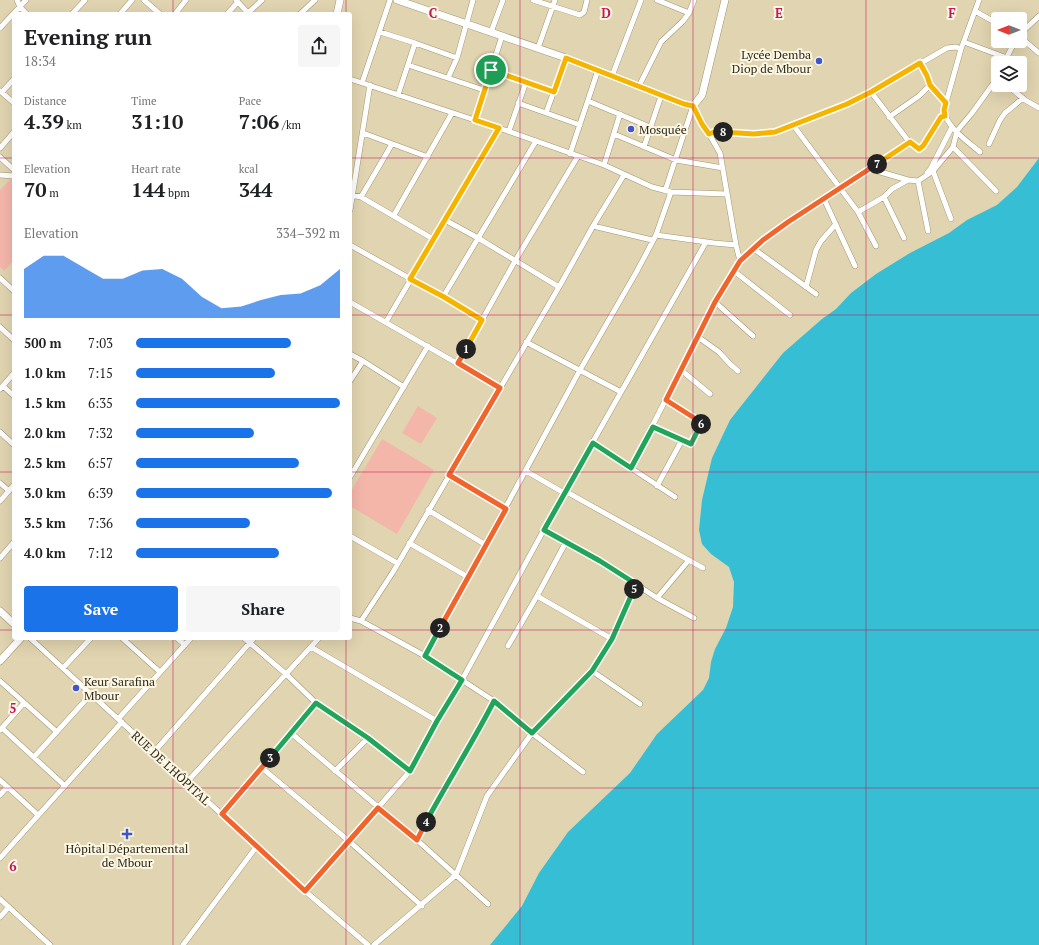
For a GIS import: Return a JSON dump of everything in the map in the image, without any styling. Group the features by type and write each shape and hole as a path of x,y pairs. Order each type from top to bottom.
{"main road":[{"path":"337,12 340,0"},
{"path":"397,0 466,25 566,58 661,96 693,106 702,95 725,0"},
{"path":"0,611 12,622"},
{"path":"0,661 19,640"}],"street":[{"path":"17,0 20,7 25,12"},
{"path":"15,12 26,0"},
{"path":"74,12 85,0"},
{"path":"122,12 132,0"},
{"path":"144,0 158,12"},
{"path":"176,12 184,2 178,0"},
{"path":"251,12 262,0"},
{"path":"362,82 390,0"},
{"path":"448,78 457,58 473,0"},
{"path":"491,32 503,0"},
{"path":"533,0 577,15 581,15 584,12 587,0"},
{"path":"538,48 555,0"},
{"path":"612,76 641,0"},
{"path":"657,0 689,13"},
{"path":"639,86 661,42 683,21 689,13 694,0"},
{"path":"979,0 961,48 944,110 945,116 952,127 980,152"},
{"path":"229,12 237,1 247,12"},
{"path":"302,12 311,1"},
{"path":"975,11 991,20"},
{"path":"0,28 12,15"},
{"path":"1027,28 1039,16"},
{"path":"380,32 457,58"},
{"path":"475,120 502,36"},
{"path":"1027,41 1039,52"},
{"path":"964,42 994,56"},
{"path":"398,95 415,43"},
{"path":"709,134 722,132 765,134 775,132 847,104 871,92 947,48 956,46 961,48"},
{"path":"546,112 566,58"},
{"path":"920,63 930,85 946,103"},
{"path":"408,65 484,90"},
{"path":"491,70 554,92"},
{"path":"570,154 598,70"},
{"path":"352,80 499,128 570,154 604,164 624,175 652,187 668,191 727,194"},
{"path":"12,81 1,92 12,102"},
{"path":"509,132 526,82"},
{"path":"352,190 363,133 370,85"},
{"path":"889,117 919,96 930,85"},
{"path":"924,176 933,171 953,147 957,131 991,87"},
{"path":"871,92 910,142 919,149 923,146 941,117 945,116"},
{"path":"1016,92 1039,108"},
{"path":"644,147 661,96"},
{"path":"989,144 1000,120 1023,98"},
{"path":"588,101 650,127"},
{"path":"518,102 580,125"},
{"path":"693,106 720,153 724,168 727,194 740,261"},
{"path":"425,656 580,370 656,235 676,160 693,106"},
{"path":"394,215 452,113"},
{"path":"604,164 620,114"},
{"path":"792,125 858,212 876,246"},
{"path":"870,169 908,180 918,181 932,168 952,127"},
{"path":"386,322 499,128"},
{"path":"363,133 428,157"},
{"path":"0,148 12,134"},
{"path":"614,134 676,160 724,168"},
{"path":"444,297 536,141"},
{"path":"631,468 715,302 740,261 763,240 788,222 910,142"},
{"path":"361,197 392,144"},
{"path":"953,147 996,191"},
{"path":"458,363 515,261 578,156"},
{"path":"0,157 12,168"},
{"path":"933,171 951,219"},
{"path":"0,175 12,176"},
{"path":"362,621 624,175"},
{"path":"858,212 884,197 892,189 908,180"},
{"path":"918,181 928,231"},
{"path":"352,195 361,197 433,239"},
{"path":"884,197 904,238"},
{"path":"824,199 855,266"},
{"path":"445,220 559,286"},
{"path":"806,286 816,250 836,224"},
{"path":"593,226 652,240"},
{"path":"656,235 736,245"},
{"path":"305,891 410,771 437,721 462,680 564,492 706,242"},
{"path":"352,246 444,297 482,320"},
{"path":"754,249 816,294"},
{"path":"734,271 790,315"},
{"path":"0,278 12,289"},
{"path":"715,302 753,336"},
{"path":"352,303 500,388"},
{"path":"0,328 12,338"},
{"path":"698,337 719,352 738,371"},
{"path":"526,342 621,392"},
{"path":"352,474 428,346"},
{"path":"352,355 404,387"},
{"path":"352,379 363,361"},
{"path":"681,370 710,394"},
{"path":"12,375 1,388 12,395"},
{"path":"653,427 691,444 701,423 666,400"},
{"path":"0,432 12,443"},
{"path":"657,486 682,440"},
{"path":"593,443 675,497"},
{"path":"526,471 703,568"},
{"path":"449,475 506,509"},
{"path":"0,483 9,491"},
{"path":"0,501 12,488"},
{"path":"428,510 486,544"},
{"path":"544,530 694,618"},
{"path":"352,537 397,563"},
{"path":"508,646 566,542"},
{"path":"409,543 468,577"},
{"path":"0,558 12,544"},
{"path":"658,598 689,560"},
{"path":"374,945 422,906 456,875 487,796 532,733 592,671 612,639 636,584"},
{"path":"537,596 612,639"},
{"path":"352,618 362,621 425,656 494,701 532,733 583,772"},
{"name":"RUE DE L'HÔPITAL","path":"32,640 305,891 367,945"},
{"path":"63,668 89,640"},
{"path":"124,640 160,672"},
{"path":"179,640 185,645"},
{"path":"0,858 65,786 160,672 189,640"},
{"path":"246,640 286,674 316,703 368,738 410,771"},
{"path":"154,752 253,640"},
{"path":"187,782 317,640"},
{"path":"311,647 437,721"},
{"path":"592,671 640,704"},
{"path":"0,681 57,732"},
{"path":"34,757 91,694"},
{"path":"417,840 444,788 477,734 494,701"},
{"path":"24,703 1,729 65,786"},
{"path":"222,814 316,703"},
{"path":"291,733 417,840 488,904"},
{"path":"335,771 368,738"},
{"path":"262,768 349,841 422,906"},
{"path":"0,780 38,815"},
{"path":"0,795 7,787"},
{"path":"183,945 257,846"},
{"path":"0,900 50,945"},
{"path":"0,917 9,907"}],"shaded area":[{"path":"12,178 12,262 4,271 0,267 0,190"},
{"path":"418,406 437,418 421,444 402,433"},
{"path":"382,439 434,470 397,534 352,507 352,490"}],"water":[{"path":"1039,158 1039,945 490,945 522,906 539,873 568,832 630,773 657,734 703,690 709,678 711,662 715,649 726,628 733,607 734,582 729,567 711,554 702,544 699,530 702,500 712,458 730,420 783,353 822,319 836,309 851,293 876,274 910,253 949,233 967,220 997,205 1017,187"}],"place":[{"name":"Lycée Demba Diop de Mbour","path":"819,61"},
{"name":"Mosquée","path":"631,129"},
{"name":"Keur Sarafina Mbour","path":"76,688"},
{"name":"Hôpital Départemental de Mbour","path":"127,834"}],"route":[{"path":"566,58 661,96 693,106 709,134 714,132 722,132 765,134 775,132 847,104 871,92 920,63 930,85 946,103 944,110 945,116 941,117 923,146 919,149 910,142 788,222 763,240 740,261 715,302 666,400 701,423 691,444 653,427 631,468 593,443 544,530 600,561 636,584 612,639 592,671 532,733 494,701 477,734 444,788 417,840 378,808 305,891 222,814 316,703 368,738 410,771 437,721 462,680 425,656 506,509 449,475 500,388 458,363 482,320 410,279 499,128 475,120 491,70 554,92 566,58"}]}
